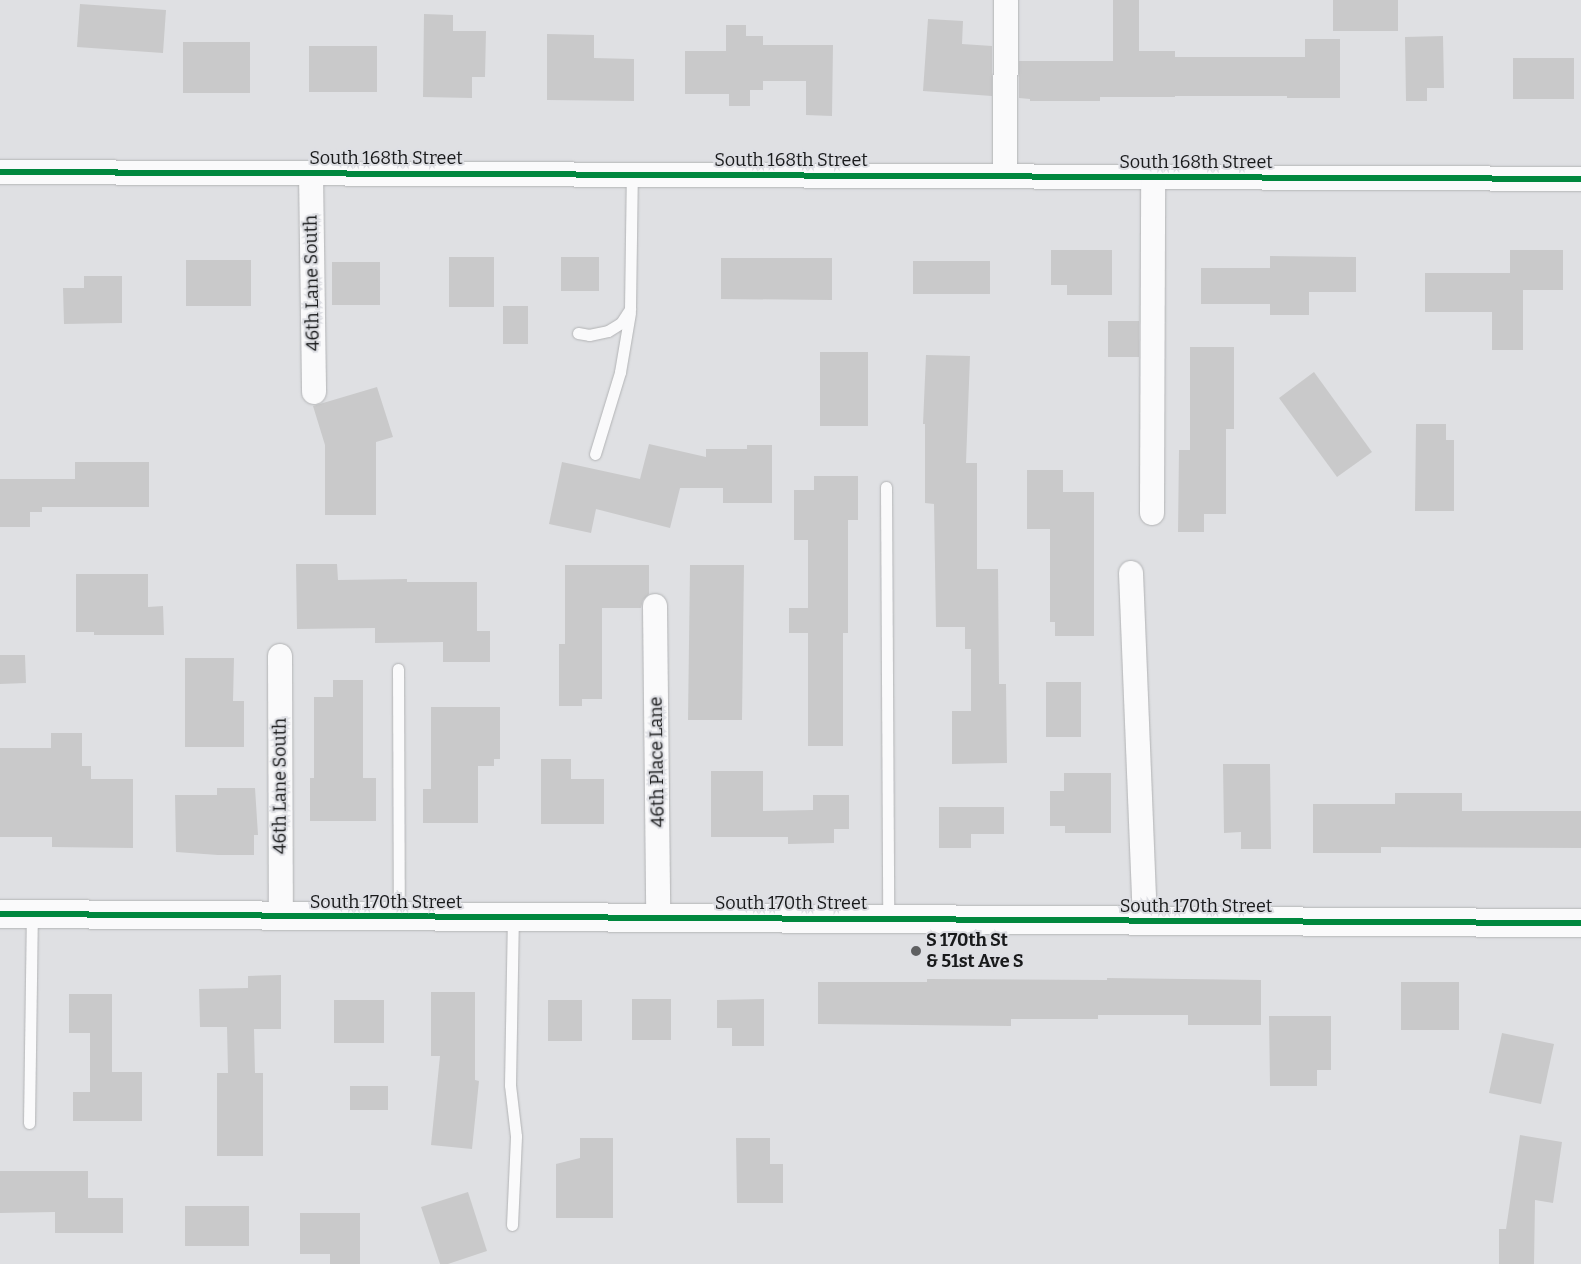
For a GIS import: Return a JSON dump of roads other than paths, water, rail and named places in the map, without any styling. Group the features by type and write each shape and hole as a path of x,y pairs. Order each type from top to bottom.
{"street":[{"path":"1005,176 1006,0"},
{"name":"South 168th Street","path":"0,172 1581,179"},
{"name":"46th Lane South","path":"311,173 314,392"},
{"name":"South 168th Street","path":"1152,513 1153,176"},
{"path":"1131,573 1145,920"},
{"name":"46th Place Lane","path":"655,606 658,918"},
{"name":"46th Lane South","path":"280,656 281,917"},
{"name":"South 170th Street","path":"0,914 1581,923"}],"lane":[{"path":"595,454 620,372 630,309 632,174"},
{"path":"578,333 589,335 608,331 621,323 630,309"},
{"path":"886,487 888,919"},
{"path":"398,669 400,917"},
{"path":"29,1123 32,915"},
{"path":"512,1225 516,1136 510,1085 513,917"}],"place":[{"name":"S 170th St & 51st Ave S","path":"916,951"}]}
